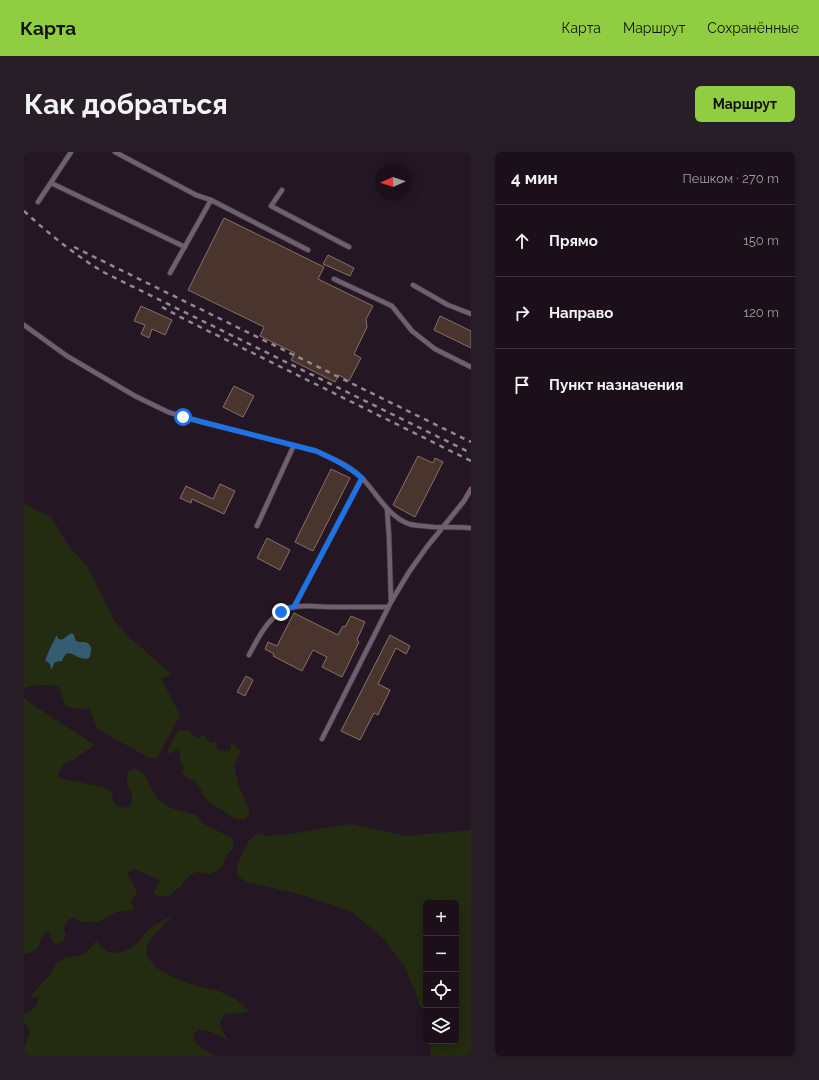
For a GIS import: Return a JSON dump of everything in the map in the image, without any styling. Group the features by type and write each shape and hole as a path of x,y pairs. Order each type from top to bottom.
{"lane":[{"path":"38,202 71,152"},
{"path":"115,152 196,195 211,200 308,250"},
{"path":"51,183 185,247"},
{"path":"282,190 271,206 349,247"},
{"path":"170,273 211,200"},
{"path":"334,279 392,306 412,331 435,349 471,367"},
{"path":"413,285 448,305 471,314"},
{"path":"24,325 67,356 154,406 198,421 316,451 329,457 354,471 362,478 392,514 408,523 417,526 471,528"},
{"path":"257,526 294,445"},
{"path":"294,607 362,478"},
{"path":"322,739 388,607 414,566 464,501 471,489"},
{"path":"387,509 390,543 391,602"},
{"path":"249,655 260,635 270,622 288,608 388,607"}],"green space":[{"path":"24,504 52,518 68,545 87,566 114,620 126,634 172,675 161,678 180,715 158,757 154,759 149,758 98,729 89,709 75,709 66,706 59,687 53,685 43,685 24,688","holes":["69,634 75,637 76,641 83,642 89,658 86,659 68,653 59,658 50,669 50,664 45,660 57,635 58,640 67,637"]},
{"path":"24,698 95,745 73,760 64,764 58,777 103,787 112,793 113,800 117,806 128,808 132,802 132,798 128,787 127,774 130,770 136,769 143,773 155,796 160,801 171,808 196,815 205,825 231,837 234,843 222,867 215,872 208,874 198,872 191,874 181,886 169,896 159,897 154,893 160,880 134,869 128,873 137,894 131,900 134,910 116,912 99,922 82,922 73,918 67,920 64,928 66,935 63,941 57,944 52,942 50,934 46,931 37,949 30,953 24,954"},
{"path":"179,730 189,730 198,739 204,735 210,743 214,743 216,741 217,749 230,751 230,742 241,751 234,765 239,787 249,809 249,815 245,819 234,818 209,802 202,794 201,789 195,781 189,779 182,773 184,768 180,761 179,748 171,753 168,753 168,750"},
{"path":"351,824 406,836 471,830 471,1056 430,1056 431,1044 459,1044 459,900 423,900 423,1012 405,967 385,940 352,912 306,896 248,882 239,877 237,873 237,866 248,843 255,835 258,833 267,836 290,834"},
{"path":"174,914 154,935 147,946 147,957 158,969 172,977 197,986 216,990 236,999 250,1012 225,1014 220,1021 220,1027 228,1040 211,1032 199,1029 193,1035 199,1046 216,1056 24,1056 24,1049 30,1032 27,1025 24,1023 24,1014 35,1008 39,998 30,997 51,973 56,964 64,958 82,955 91,948 96,941 108,952 117,953 129,949 138,943 148,930"}],"water":[{"path":"72,633 76,641 86,642 90,645 91,653 89,658 81,658 70,653 64,656 62,661 55,662 51,670 50,664 45,660 57,635 58,639 64,639"}],"building":[{"path":"224,218 324,267 318,279 373,306 366,319 367,327 354,354 361,358 349,381 339,375 335,382 291,360 295,353 260,336 264,327 188,290"},
{"path":"328,255 354,268 350,276 323,264"},
{"path":"141,306 172,320 165,335 152,329 149,338 141,334 145,325 134,321"},
{"path":"440,316 471,331 471,348 434,330"},
{"path":"234,386 254,396 243,417 223,407"},
{"path":"418,456 433,463 435,458 443,462 415,517 393,505"},
{"path":"331,469 350,478 313,551 295,542"},
{"path":"220,484 235,491 224,514 192,499 191,503 180,498 186,486 213,499"},
{"path":"267,538 290,550 280,570 257,558"},
{"path":"294,613 338,635 343,626 345,627 351,616 365,622 357,640 359,642 342,677 322,667 327,657 313,650 302,671 273,656 274,654 265,649 268,642 277,646"},
{"path":"390,635 410,646 406,654 396,648 378,684 390,690 378,715 374,713 360,740 341,731"},
{"path":"246,676 253,680 245,696 237,692"}],"railway":[{"path":"24,211 63,244 105,273 471,453"},
{"path":"74,247 471,442"},
{"path":"162,307 471,461"}],"route":[{"path":"183,417 316,451 354,471 362,478 294,607 288,608 281,612"}]}
